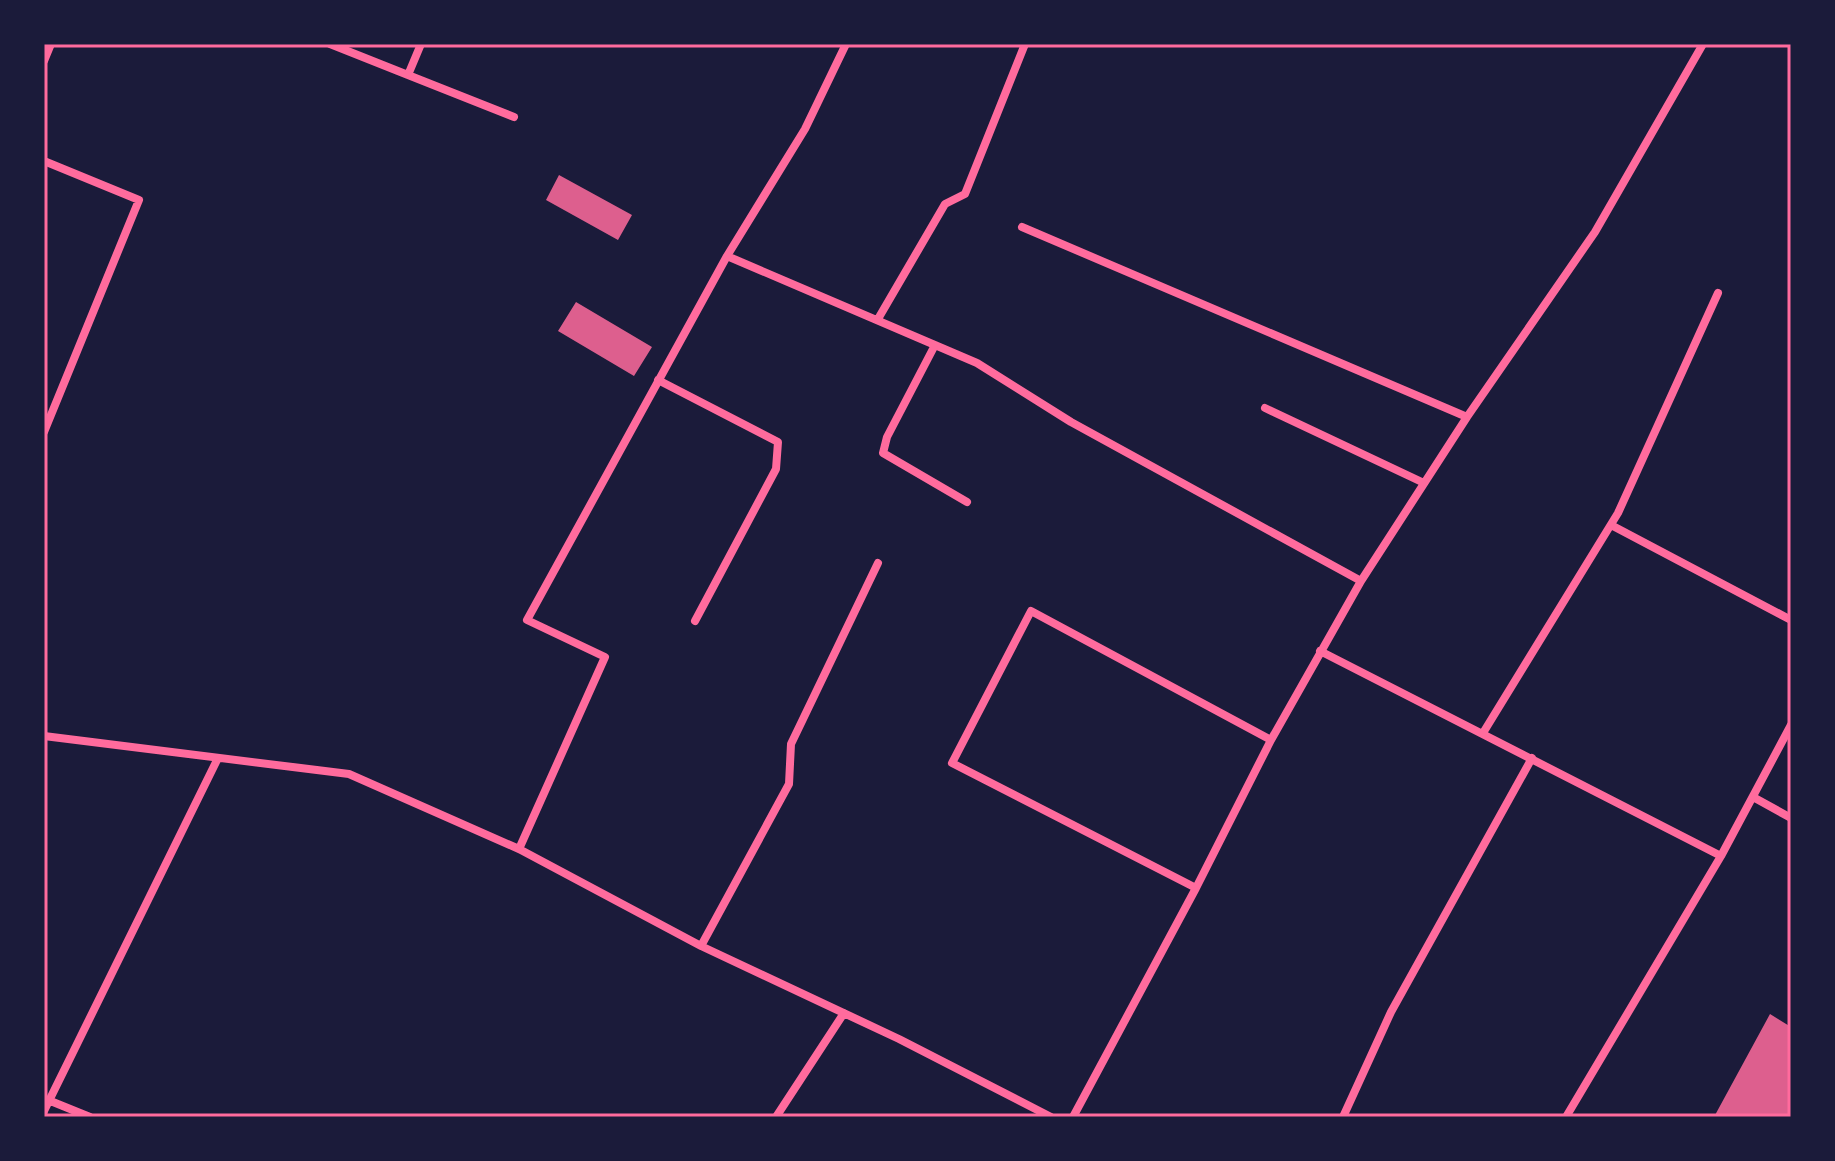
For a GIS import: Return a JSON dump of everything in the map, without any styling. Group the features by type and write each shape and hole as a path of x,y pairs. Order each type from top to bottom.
{"street":[{"path":"44,61 51,44"},
{"path":"330,44 514,117"},
{"path":"408,75 421,44"},
{"path":"519,849 605,657 527,620 727,256 805,129 846,44"},
{"path":"878,319 945,204 965,194 1025,44"},
{"path":"1073,1117 1196,888 1271,740 1361,581 1467,417 1595,232 1703,44"},
{"path":"44,161 139,200 44,432"},
{"path":"1022,227 1467,417"},
{"path":"727,256 977,363 1071,422 1361,581"},
{"path":"1483,733 1618,513 1718,293"},
{"path":"935,345 887,437 883,453 967,502"},
{"path":"658,380 778,442 776,469 695,621"},
{"path":"1265,408 1424,483"},
{"path":"1611,525 1791,620"},
{"path":"701,946 789,784 791,744 878,563"},
{"path":"1196,888 952,763 1031,611 1271,740"},
{"path":"1320,651 1721,856"},
{"path":"1566,1117 1721,856 1791,725"},
{"path":"44,736 349,774 519,849 701,946 899,1039 1051,1117"},
{"path":"44,1111 218,758"},
{"path":"1343,1117 1391,1012 1532,758"},
{"path":"1753,797 1791,818"},
{"path":"776,1117 844,1013"},
{"path":"48,1100 90,1117"}],"building":[{"path":"559,175 632,215 618,240 546,200"},
{"path":"576,302 652,347 634,376 558,331"},
{"path":"1770,1014 1791,1027 1791,1117 1714,1117"}]}
